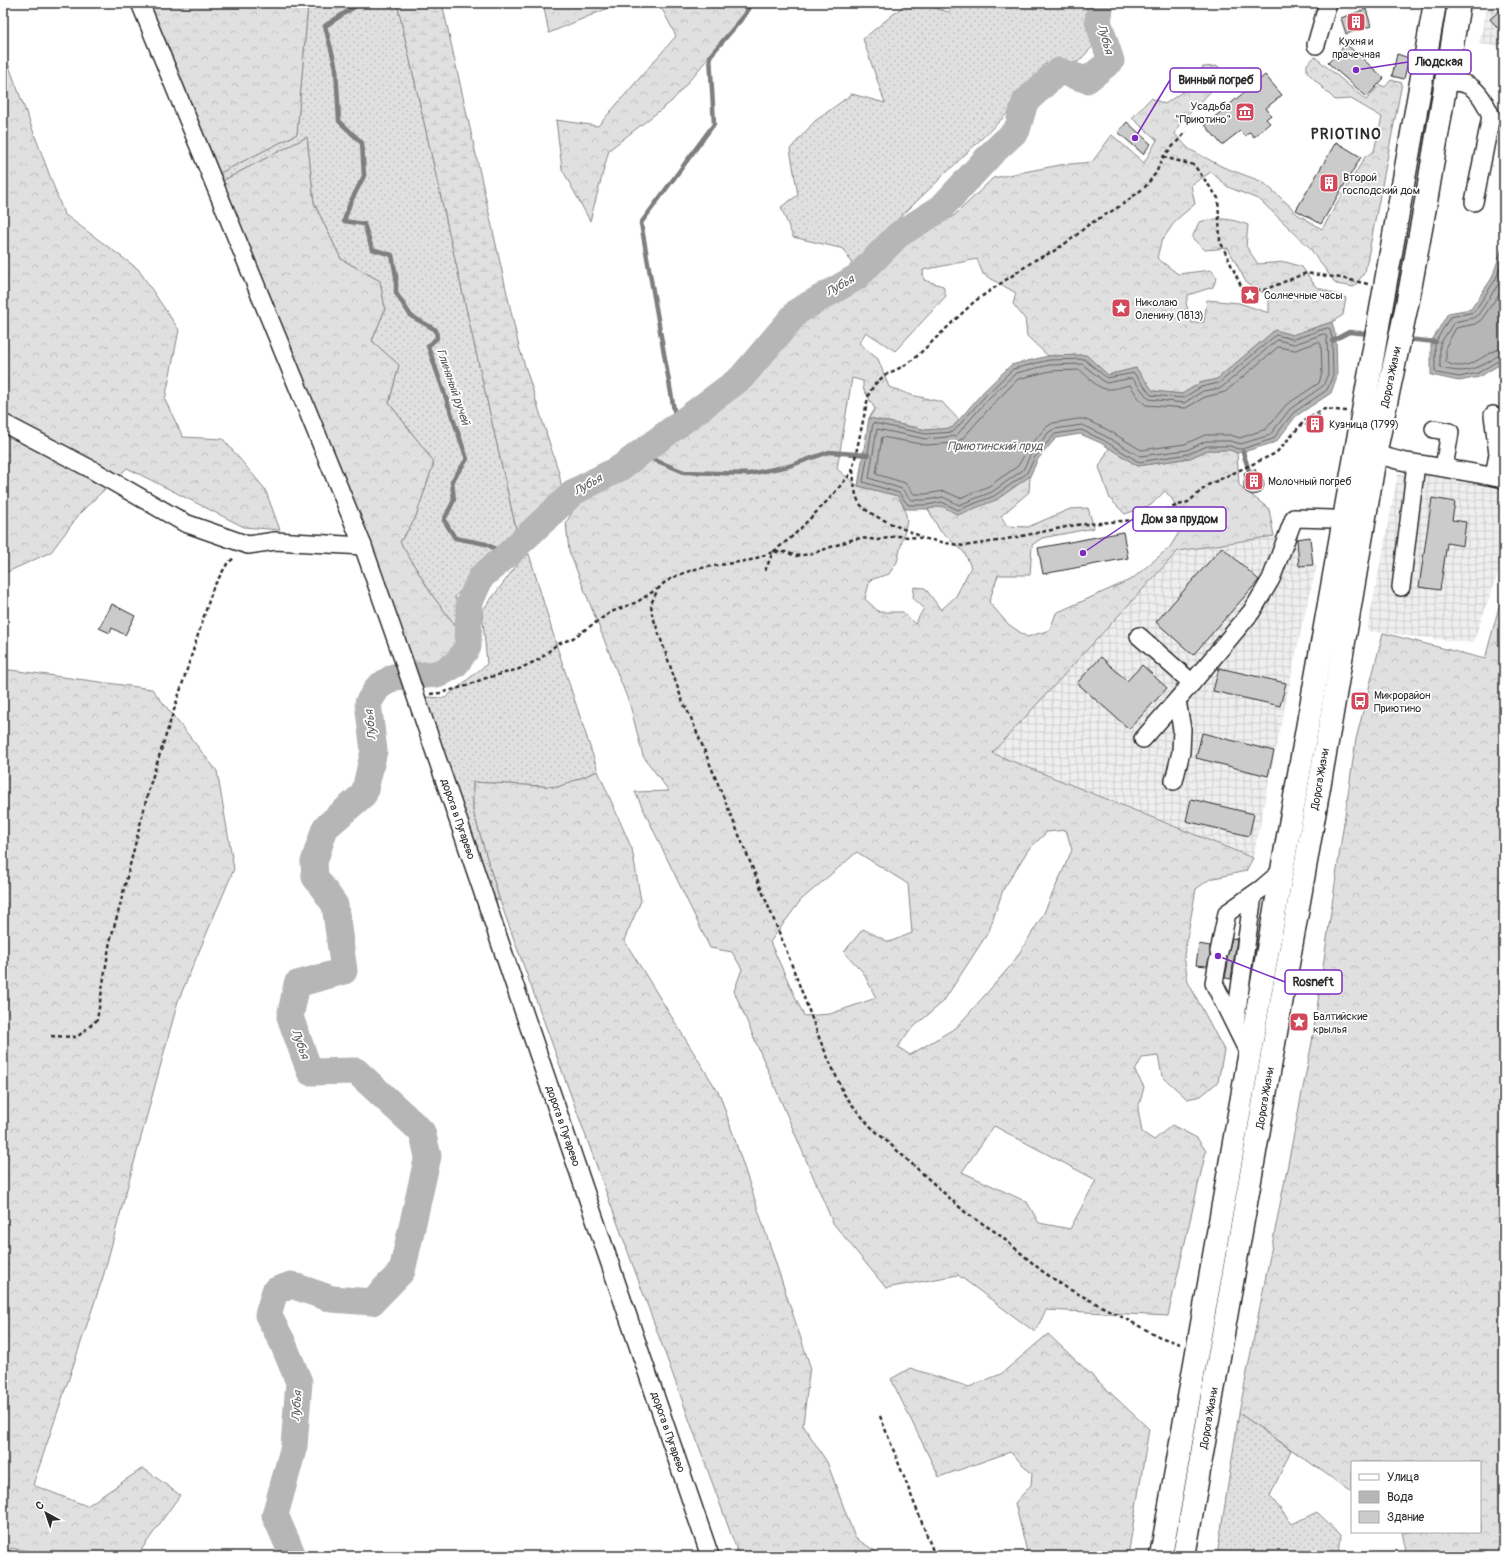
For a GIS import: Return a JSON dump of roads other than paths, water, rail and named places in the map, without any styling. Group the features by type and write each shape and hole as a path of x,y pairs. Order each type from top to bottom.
{"main road":[{"name":"Дорога Жизни","path":"1161,1556 1355,458 1371,364 1377,291 1435,3"},
{"name":"Дорога Жизни","path":"1184,1556 1329,733 1375,455 1408,300 1459,3"}],"street":[{"name":"дорога в Пугарево","path":"140,3 363,546 404,659 710,1556"},
{"path":"1316,45 1328,3"},
{"path":"1446,81 1466,84 1475,90 1491,116 1474,202"},
{"path":"1375,455 1416,464 1444,467 1499,478 1498,454 1492,415"},
{"path":"3,423 89,468 185,523 248,545 275,541 363,546"},
{"path":"1434,430 1450,432 1444,467"},
{"path":"1401,586 1416,464"},
{"path":"1143,739 1252,611 1271,578 1294,518 1332,519 1343,522"},
{"path":"1139,636 1192,683"},
{"path":"1174,781 1181,752 1182,730 1176,701"},
{"path":"1250,1056 1214,983 1227,913 1253,895 1282,871"},
{"path":"1235,1024 1253,895"}],"water":[{"path":"1504,242 1504,362 1479,377 1459,381 1431,375 1431,342 1448,313 1471,309 1492,278"},
{"name":"Приютинский пруд","path":"1332,322 1336,338 1337,376 1331,393 1296,416 1276,442 1243,452 1237,453 1230,450 1208,450 1190,458 1138,466 1101,443 1080,434 1056,438 1038,459 1030,476 996,500 958,515 942,506 928,509 905,509 898,496 858,486 869,418 927,430 952,428 983,392 1011,365 1048,356 1086,355 1108,375 1136,368 1153,391 1182,394 1200,383 1217,379 1275,330 1292,335"}],"waterway":[{"name":"Глиняный ручей","path":"360,3 325,26 336,68 339,121 362,143 364,176 350,203 344,221 364,224 372,249 392,255 396,276 396,293 411,316 436,330 437,338 428,346 467,459 452,481 454,500 444,520 455,538 486,544 507,555"},
{"path":"677,427 641,223 714,124 710,56 745,15 751,3"},
{"name":"Лубья","path":"293,1556 275,1515 294,1446 299,1382 282,1341 268,1315 275,1291 291,1285 332,1299 372,1302 402,1271 428,1156 422,1132 356,1071 310,1072 290,1017 297,984 344,971 335,905 315,877 314,862 325,828 364,794 374,751 368,703 378,687 394,677 439,674 456,664 468,647 469,604 481,577 507,555 574,492 620,468 741,378 798,311 857,277 898,235 941,208 992,153 1017,130 1025,102 1059,71 1087,80 1111,61 1098,21 1101,3"},
{"path":"1332,341 1349,332 1370,334"},
{"path":"1406,339 1436,342"},
{"path":"640,454 684,472 749,474 789,466 829,452 868,455"},
{"path":"1243,452 1249,471"}],"place":[{"name":"Кухня и прачечная","path":"1356,22"},
{"name":"Людская","path":"1356,70"},
{"name":"Усадьба \"Приютино\"","path":"1245,112"},
{"name":"Винный погреб","path":"1135,138"},
{"name":"Второй господский дом","path":"1329,183"},
{"name":"Солнечные часы","path":"1250,295"},
{"name":"Николаю Оленину (1813)","path":"1121,308"},
{"name":"Кузница (1799)","path":"1315,424"},
{"name":"Молочный погреб","path":"1254,481"},
{"name":"Дом за прудом","path":"1083,553"},
{"name":"Микрорайон Приютино","path":"1360,701"},
{"name":"Rosneft","path":"1218,956"},
{"name":"Балтийские крылья","path":"1299,1022"}],"district":[{"name":"PRIOTINO","path":"1346,134"}]}
